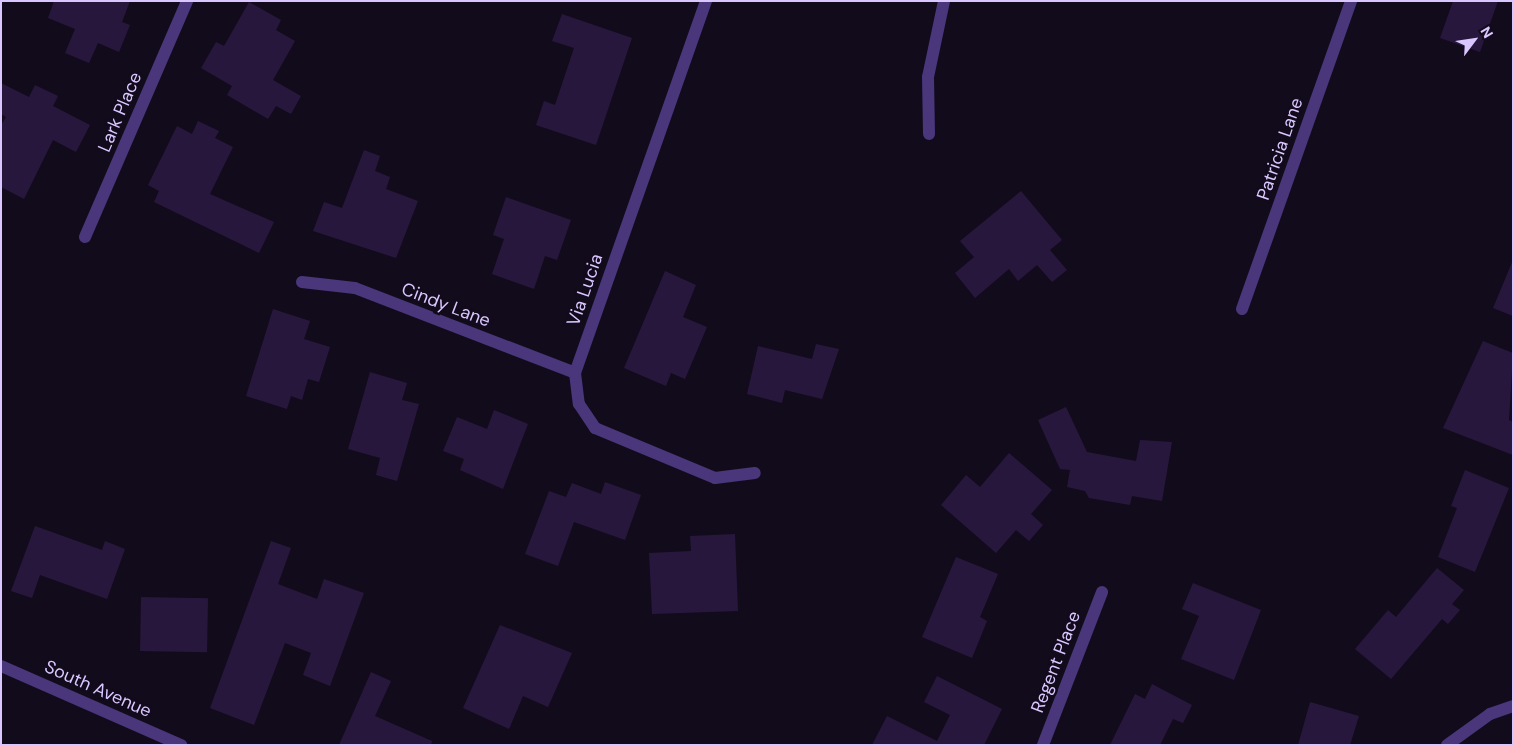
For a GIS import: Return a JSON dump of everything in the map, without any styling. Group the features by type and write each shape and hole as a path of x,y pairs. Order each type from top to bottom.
{"street":[{"name":"Lark Place","path":"85,237 187,1"},
{"name":"Via Lucia","path":"706,1 575,373 579,404 596,428 715,478 755,473"},
{"path":"929,134 928,77 944,1"},
{"name":"Patricia Lane","path":"1242,309 1351,1"},
{"name":"Cindy Lane","path":"302,282 355,288 575,373"},
{"name":"Regent Place","path":"1043,745 1102,592"},
{"name":"South Avenue","path":"1,666 181,745"},
{"path":"1447,745 1490,714 1513,706"}],"building":[{"path":"54,1 130,1 122,22 130,25 119,52 98,43 89,63 65,53 75,29 48,18"},
{"path":"1453,1 1498,1 1480,52 1440,38"},
{"path":"249,2 281,20 276,30 295,41 273,80 301,96 291,114 276,106 268,119 227,95 232,86 201,68 216,42 224,46"},
{"path":"562,14 632,38 596,145 536,125 544,101 555,105 574,48 552,41"},
{"path":"1,83 29,97 35,85 58,96 53,106 90,125 76,152 53,140 24,199 1,187 1,125 6,117 1,114"},
{"path":"198,121 219,131 215,138 233,147 210,194 274,222 259,253 154,202 159,191 148,185 177,126 192,134"},
{"path":"364,150 380,156 375,171 390,177 386,189 418,201 396,258 313,231 324,202 342,208"},
{"path":"1021,191 1062,240 1050,250 1067,270 1052,282 1037,265 1018,281 1009,269 975,298 955,273 974,257 960,241"},
{"path":"506,197 571,220 557,260 545,256 534,289 492,274 504,239 493,235"},
{"path":"1513,260 1513,316 1493,308"},
{"path":"665,271 696,285 683,317 707,327 685,379 671,373 666,386 624,368"},
{"path":"273,309 310,321 304,339 330,347 319,382 308,379 302,400 291,396 287,409 246,396"},
{"path":"1483,341 1513,353 1509,420 1513,422 1513,455 1443,428"},
{"path":"816,344 839,349 822,399 785,390 782,403 747,394 758,346 812,359"},
{"path":"370,372 407,383 402,400 419,404 397,481 376,475 380,458 348,449"},
{"path":"1066,407 1087,452 1136,461 1140,440 1172,442 1162,501 1132,496 1130,505 1089,498 1085,491 1067,487 1070,470 1060,469 1038,420"},
{"path":"494,410 528,424 503,489 460,470 464,459 443,451 457,417 487,429"},
{"path":"1009,453 1052,490 1031,514 1043,525 1029,541 1016,530 996,553 941,505 966,475 980,487"},
{"path":"1465,470 1509,488 1475,572 1438,557 1457,508 1451,506"},
{"path":"605,482 641,495 625,540 574,522 558,566 525,554 549,491 566,497 572,483 601,494"},
{"path":"35,526 102,550 105,541 125,549 107,599 40,575 32,598 11,591"},
{"path":"735,534 738,611 652,614 649,553 691,551 690,536"},
{"path":"271,541 291,548 278,584 317,599 324,579 364,593 330,686 303,675 311,653 285,643 254,725 210,708"},
{"path":"956,557 998,574 980,617 987,621 972,658 922,637"},
{"path":"1437,568 1464,590 1452,604 1460,610 1448,624 1442,619 1391,679 1355,649 1388,610 1396,617"},
{"path":"1193,583 1261,610 1234,680 1181,659 1199,616 1182,609"},
{"path":"141,597 208,598 207,652 140,651"},
{"path":"500,625 572,653 548,707 523,696 509,729 463,708"},
{"path":"371,672 391,681 375,716 432,741 431,745 339,745"},
{"path":"937,676 1002,709 984,745 872,745 887,716 937,741 950,715 924,702"},
{"path":"1152,684 1192,705 1183,723 1173,719 1160,745 1110,745 1135,694 1145,699"},
{"path":"1310,702 1359,716 1350,745 1298,745"}]}
